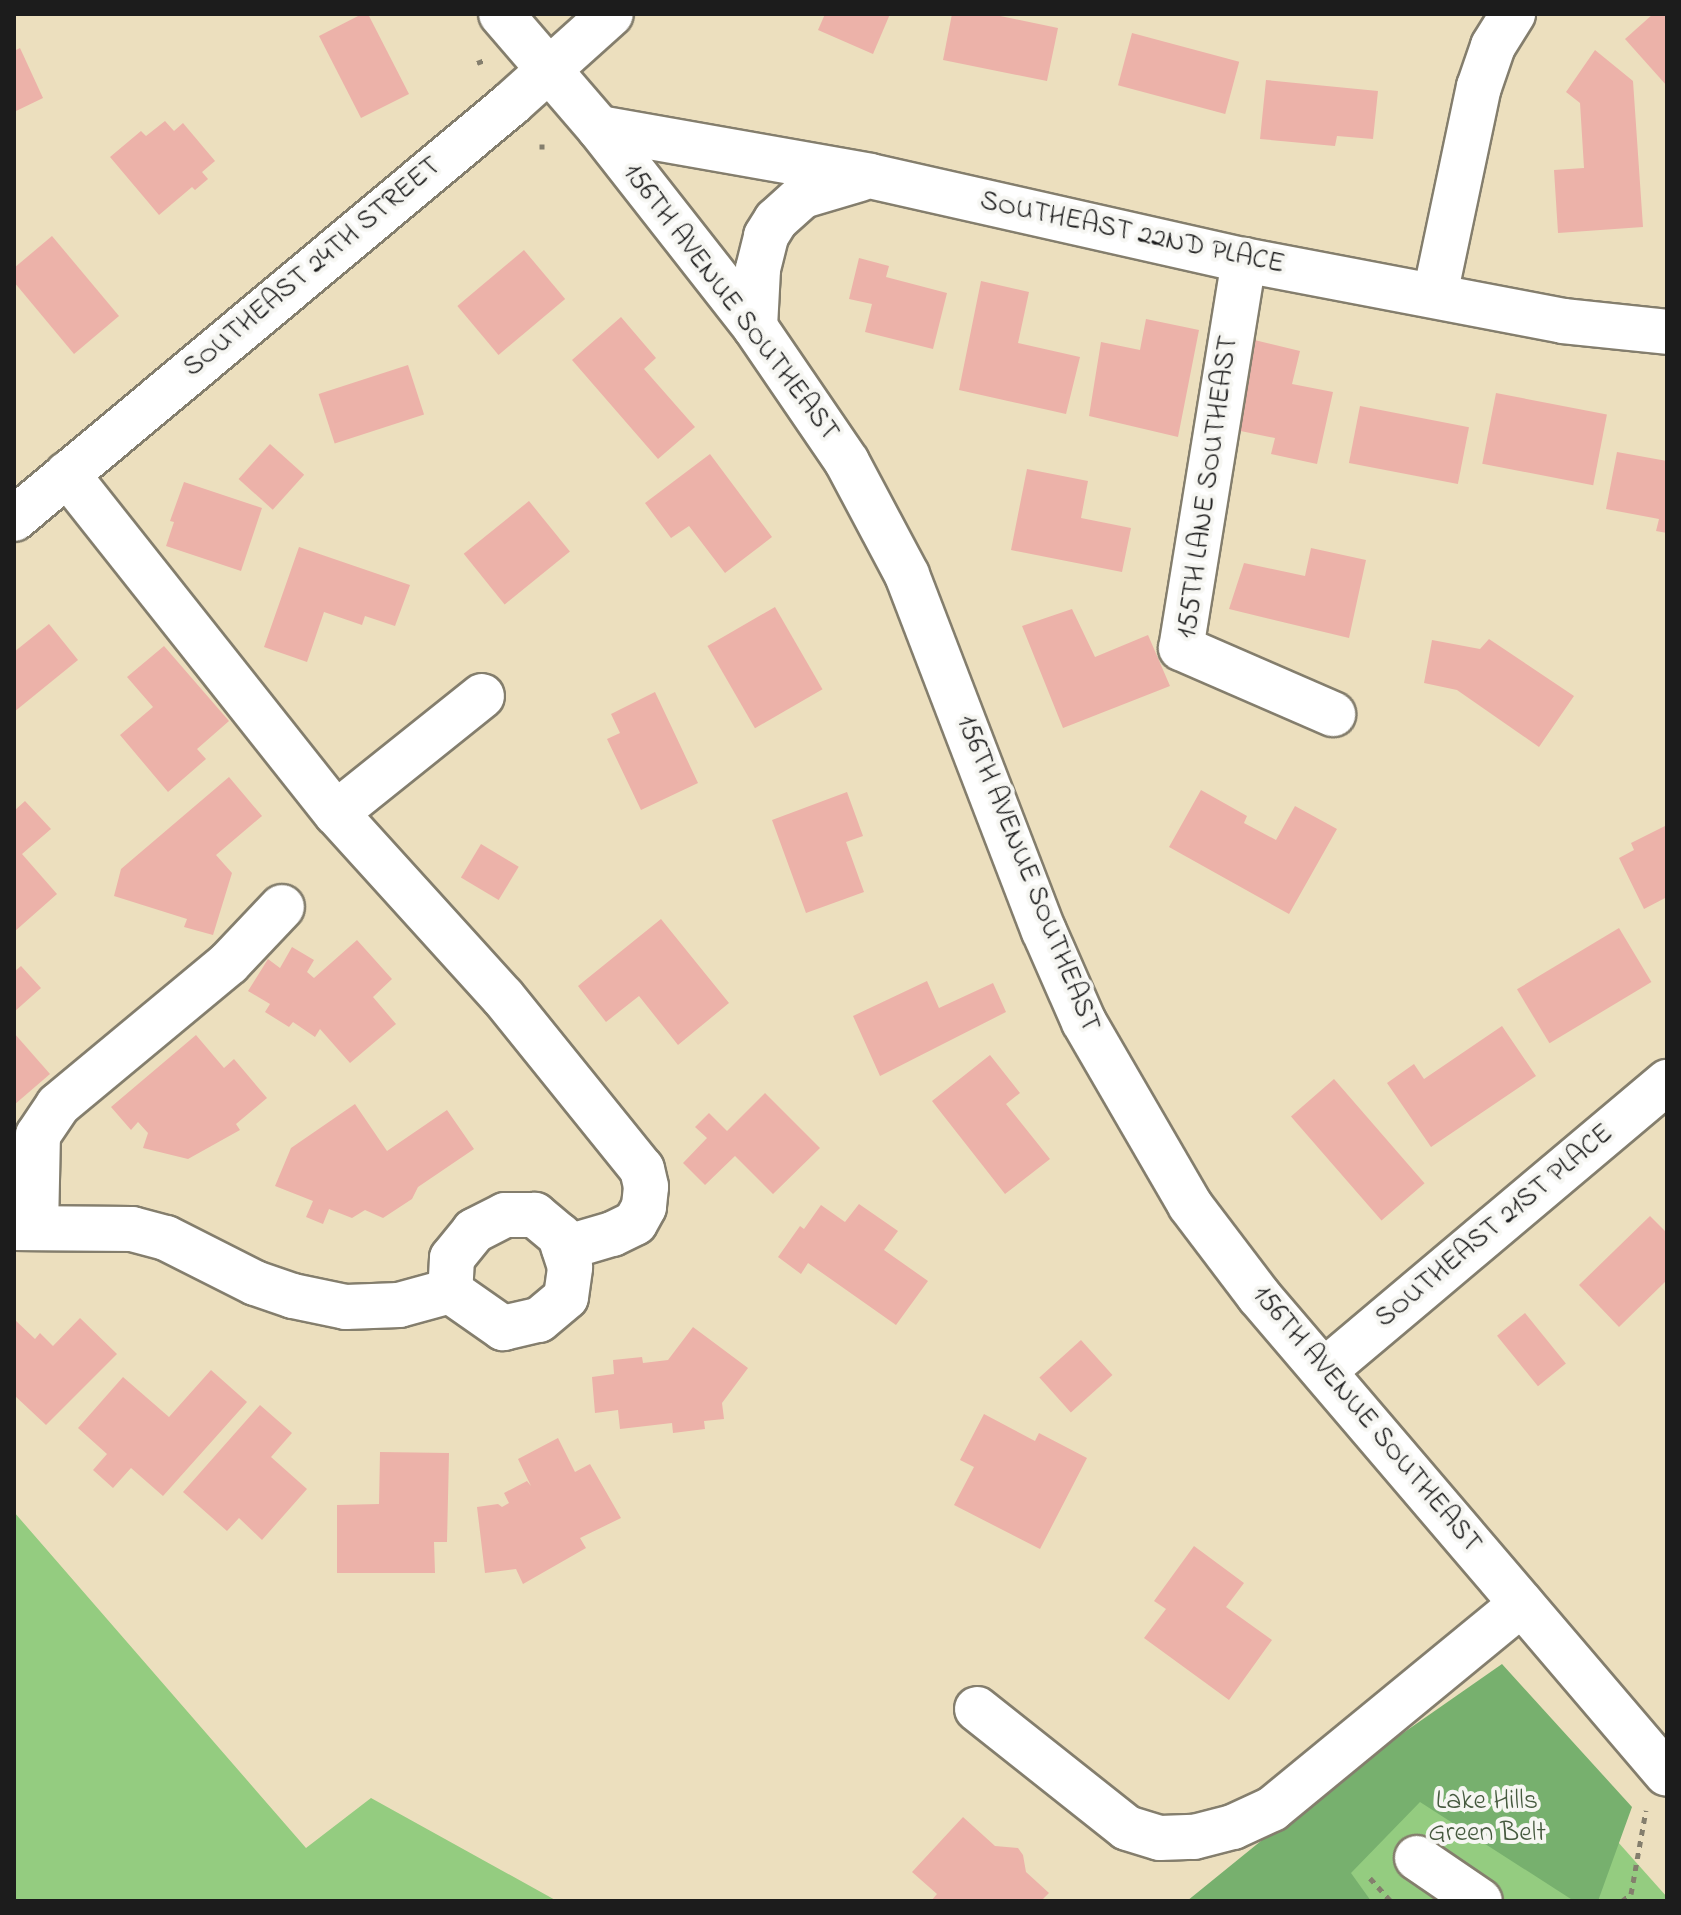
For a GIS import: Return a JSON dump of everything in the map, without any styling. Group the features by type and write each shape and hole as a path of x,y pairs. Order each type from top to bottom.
{"street":[{"name":"156TH AVENUE SOUTHEAST","path":"501,14 599,128 755,327 847,462 907,575 1044,931 1084,1022 1190,1205 1259,1296 1522,1604 1657,1792"},
{"name":"SOUTHEAST 24TH STREET","path":"14,519 549,71 611,14"},
{"path":"1435,295 1479,87 1493,46 1513,14"},
{"name":"SOUTHEAST 22ND PLACE","path":"599,128 870,176 1244,260 1563,321 1667,332"},
{"path":"755,327 758,269 766,236 776,220 803,196 870,176"},
{"name":"155TH LANE SOUTHEAST","path":"1244,260 1181,648 1333,714"},
{"path":"67,474 336,813 503,997 642,1169 646,1187 644,1207 635,1223 612,1234 564,1248"},
{"path":"336,813 482,696"},
{"path":"282,907 229,963 58,1105 38,1135 25,1228 132,1229 166,1238 255,1283 293,1296 346,1307 399,1305 450,1291"},
{"name":"SOUTHEAST 21ST PLACE","path":"1324,1371 1667,1082"},
{"path":"505,1215 535,1215 560,1236 570,1267 566,1297 539,1320 503,1328 450,1291 452,1258 474,1231 505,1215"},
{"path":"977,1709 1127,1828 1160,1838 1194,1837 1233,1827 1272,1809 1522,1604"},
{"path":"1417,1858 1480,1901"}],"path":[{"path":"477,63 485,60"},
{"path":"1622,1901 1631,1894 1657,1792"},
{"path":"1370,1878 1391,1901"}],"green space":[{"path":"14,1512 306,1848 371,1798 557,1901 14,1901"},
{"path":"1502,1664 1632,1807 1598,1901 1574,1901 1420,1802 1351,1873 1371,1901 1187,1901 1340,1777"},
{"name":"Lake Hills Green Belt","path":"1494,1703 1667,1897 1667,1901 1264,1901"}],"building":[{"path":"362,14 368,14 409,94 361,118 319,36"},
{"path":"825,14 890,14 873,54 818,30"},
{"path":"952,14 991,14 1058,28 1047,81 943,60"},
{"path":"1653,14 1667,14 1667,86 1625,39"},
{"path":"1132,33 1239,62 1225,114 1118,85"},
{"path":"20,48 43,98 14,112 14,51"},
{"path":"1595,50 1633,81 1643,227 1558,233 1554,170 1584,168 1580,103 1566,92"},
{"path":"1266,80 1378,91 1373,139 1337,136 1335,146 1260,139"},
{"path":"165,121 174,131 183,123 215,161 202,172 208,179 195,190 192,187 159,215 110,157 141,131 146,136"},
{"path":"52,236 119,316 74,354 14,282 14,268"},
{"path":"524,250 565,299 498,355 457,306"},
{"path":"859,258 889,266 886,277 947,293 933,349 865,332 872,304 849,299"},
{"path":"981,281 1029,292 1018,343 1080,357 1066,414 959,390"},
{"path":"621,317 656,358 644,369 695,427 658,459 572,360"},
{"path":"1146,319 1199,330 1178,437 1089,416 1101,342 1140,350"},
{"path":"1246,338 1300,351 1292,384 1333,392 1317,464 1271,454 1275,438 1231,429"},
{"path":"408,365 424,414 335,444 319,394"},
{"path":"1496,393 1607,415 1593,485 1482,464"},
{"path":"1360,406 1469,427 1458,484 1349,463"},
{"path":"270,444 304,475 273,510 239,479"},
{"path":"1617,452 1667,461 1667,533 1656,531 1659,519 1606,509"},
{"path":"710,454 772,537 725,573 689,526 671,538 645,503"},
{"path":"1027,469 1088,481 1081,518 1131,528 1122,572 1011,550"},
{"path":"184,482 262,508 241,571 166,546 174,522 170,521"},
{"path":"529,501 570,552 505,604 464,554"},
{"path":"299,547 410,585 395,626 365,616 362,625 324,612 307,662 264,647"},
{"path":"1311,548 1366,560 1349,638 1229,609 1244,563 1305,576"},
{"path":"775,607 822,689 755,728 707,646"},
{"path":"1072,609 1095,657 1148,635 1170,686 1063,728 1022,626"},
{"path":"49,624 78,660 14,712 14,652"},
{"path":"1489,639 1574,696 1539,747 1457,690 1424,683 1432,640 1480,649"},
{"path":"164,646 229,721 197,749 206,759 168,792 120,735 153,707 127,677"},
{"path":"655,692 698,783 641,810 607,739 620,733 611,714"},
{"path":"229,777 262,816 216,855 232,873 213,935 184,927 187,919 114,896 121,869"},
{"path":"1201,790 1247,816 1244,823 1276,840 1295,806 1337,829 1289,914 1169,847"},
{"path":"847,792 863,836 846,842 864,892 806,913 772,820"},
{"path":"25,801 51,829 22,854 57,894 14,932 14,811"},
{"path":"1667,825 1667,897 1644,909 1619,858 1634,850 1631,843"},
{"path":"481,844 519,867 499,900 461,877"},
{"path":"661,919 729,1003 678,1045 639,996 606,1022 578,986"},
{"path":"1619,928 1651,982 1549,1043 1517,989"},
{"path":"357,940 392,979 373,997 396,1024 350,1063 320,1029 315,1037 293,1022 289,1027 265,1012 270,1004 248,991 268,959 280,968 292,947 314,960 307,972 314,978"},
{"path":"21,966 41,988 14,1012 14,972"},
{"path":"927,981 939,1008 993,983 1006,1012 880,1076 853,1016"},
{"path":"1502,1026 1536,1076 1431,1147 1387,1083 1414,1064 1424,1079"},
{"path":"14,1033 50,1074 14,1105"},
{"path":"196,1035 224,1068 234,1059 267,1098 236,1124 240,1130 188,1159 143,1148 148,1133 138,1122 131,1130 111,1107"},
{"path":"990,1055 1020,1093 1006,1104 1050,1159 1005,1194 932,1101"},
{"path":"1334,1079 1425,1183 1382,1221 1291,1116"},
{"path":"765,1093 820,1148 773,1194 735,1156 705,1185 683,1163 707,1138 695,1127 709,1113 727,1131"},
{"path":"355,1104 387,1151 447,1110 474,1149 418,1187 412,1199 383,1218 365,1210 352,1218 329,1209 323,1224 306,1217 313,1201 275,1186 291,1148"},
{"path":"859,1204 898,1231 884,1250 928,1281 896,1325 808,1263 801,1274 778,1257 800,1226 804,1229 821,1205 845,1222"},
{"path":"1650,1216 1667,1233 1667,1280 1619,1327 1579,1285"},
{"path":"1525,1313 1566,1364 1538,1386 1497,1336"},
{"path":"80,1318 117,1354 46,1425 14,1395 14,1319 35,1339 40,1333 53,1346"},
{"path":"693,1327 748,1368 722,1403 724,1419 704,1421 705,1429 673,1433 672,1423 620,1429 618,1410 595,1413 592,1377 614,1374 613,1360 642,1357 643,1363 668,1360"},
{"path":"1081,1340 1112,1375 1071,1412 1039,1377"},
{"path":"211,1370 247,1402 163,1496 131,1468 113,1488 93,1470 107,1454 78,1428 123,1377 169,1417"},
{"path":"260,1405 292,1433 271,1457 307,1489 262,1540 239,1518 227,1531 183,1492"},
{"path":"984,1414 1035,1441 1039,1433 1087,1458 1040,1549 954,1505 974,1467 960,1460"},
{"path":"558,1438 575,1472 590,1464 621,1518 580,1538 586,1548 523,1584 516,1569 485,1573 477,1507 498,1504 502,1507 509,1503 504,1493 527,1481 531,1486 518,1459"},
{"path":"380,1452 449,1453 447,1542 434,1542 435,1573 337,1573 337,1505 379,1504"},
{"path":"1194,1546 1244,1583 1226,1607 1272,1640 1229,1700 1144,1638 1166,1609 1154,1601"},
{"path":"963,1817 995,1846 1018,1848 1023,1855 1026,1872 1049,1893 1041,1901 931,1901 937,1894 912,1872"}]}
